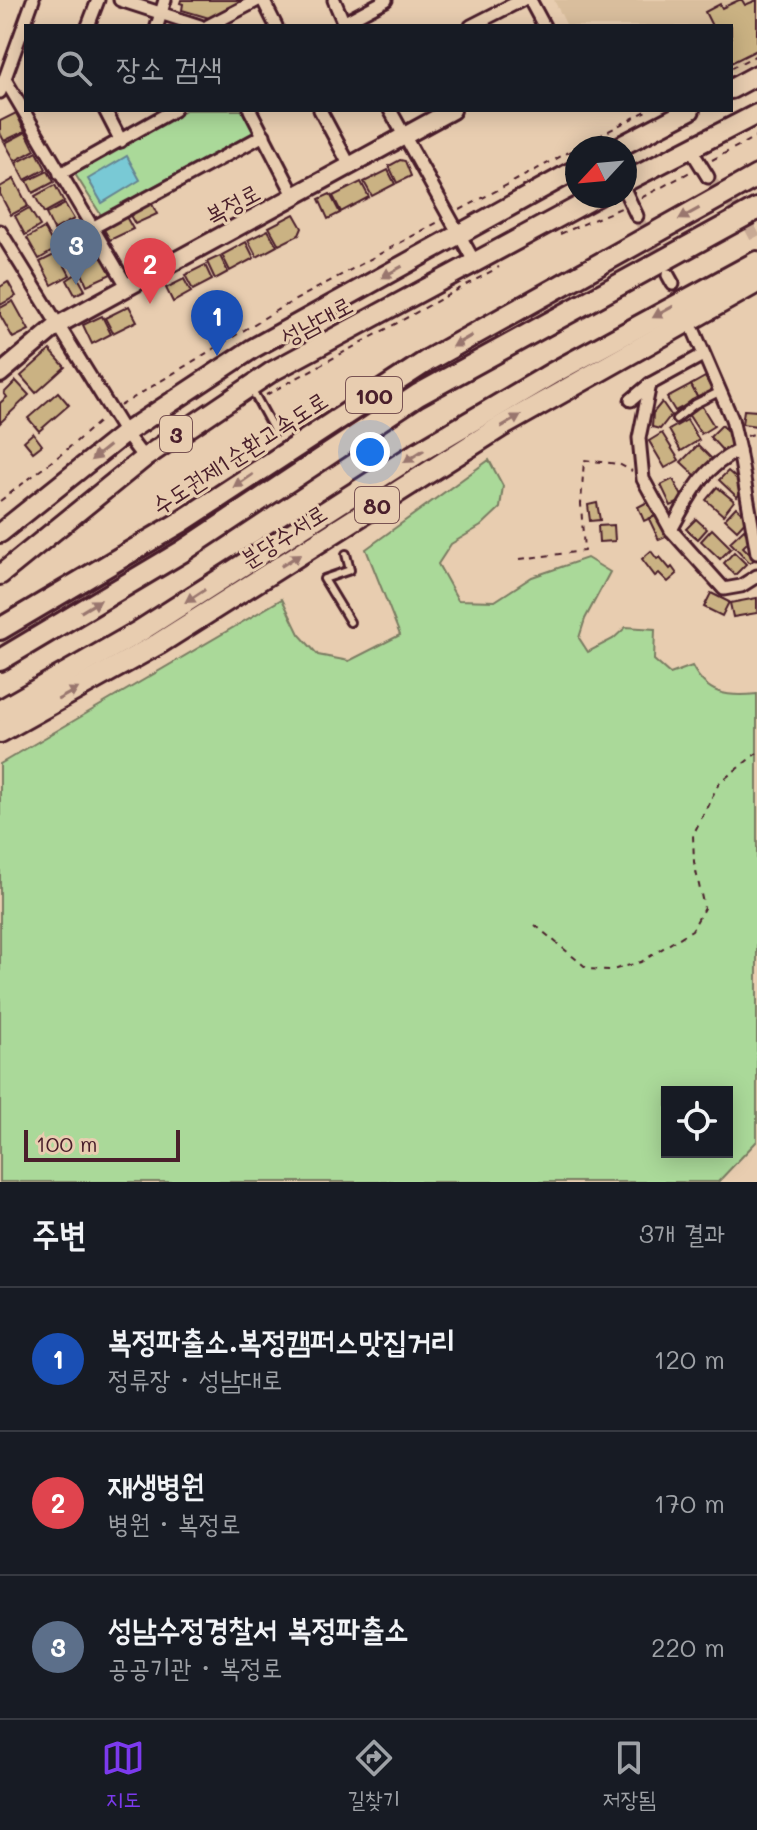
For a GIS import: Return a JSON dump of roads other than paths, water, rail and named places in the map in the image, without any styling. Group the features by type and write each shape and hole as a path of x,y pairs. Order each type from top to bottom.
{"highway":[{"name":"수도권제1순환고속도로","path":"0,629 181,522 430,359 757,176"},
{"name":"100","path":"0,660 183,551 418,395 757,209"},
{"name":"분당수서로","path":"0,711 140,631 419,452 553,373 757,262"},
{"name":"분당수서로","path":"0,732 158,644 500,427 757,282"}],"main road":[{"path":"733,88 757,75"},
{"path":"637,138 686,112"},
{"path":"637,176 757,114"},
{"name":"성남대로","path":"0,533 125,433 252,349 565,175"},
{"path":"558,179 573,210"},
{"path":"514,203 530,233"},
{"name":"성남대로","path":"0,575 144,458 196,420 254,393 287,363 577,208"}],"street":[{"path":"25,24 33,0"},
{"path":"89,24 98,0"},
{"path":"120,0 194,24"},
{"path":"158,24 165,0"},
{"path":"212,24 260,0 275,24"},
{"path":"334,0 344,24 386,0"},
{"path":"475,24 522,0"},
{"path":"530,0 543,24"},
{"path":"24,26 3,87 127,286"},
{"path":"106,112 121,141"},
{"path":"60,174 171,112"},
{"path":"251,112 295,197"},
{"path":"321,112 350,166"},
{"path":"391,112 475,263"},
{"name":"복정로","path":"0,374 58,325 448,112"},
{"path":"92,228 264,135"},
{"path":"690,148 708,177"},
{"path":"633,208 637,216"},
{"path":"0,231 125,433 144,458"},
{"path":"694,331 732,419 757,553"},
{"path":"631,400 650,384 703,355"},
{"path":"650,384 639,438 643,479 671,530 724,589 741,586 757,576"},
{"path":"671,530 704,473 719,460 739,450"}],"lane":[{"path":"698,239 757,216"},
{"path":"676,419 695,404 719,392"},
{"path":"254,393 275,432"},
{"path":"346,554 350,570 324,579 350,622"}],"water":[{"path":"127,156 140,180 102,203 88,179"}],"tunnel":[{"path":"708,177 748,224 757,241"},
{"path":"637,216 663,265"}],"place":[{"name":"성남수정경찰서 복정파출소","path":"76,285"},
{"name":"재생병원","path":"150,304"},
{"name":"복정파출소.복정캠퍼스맛집거리","path":"217,356"}]}
